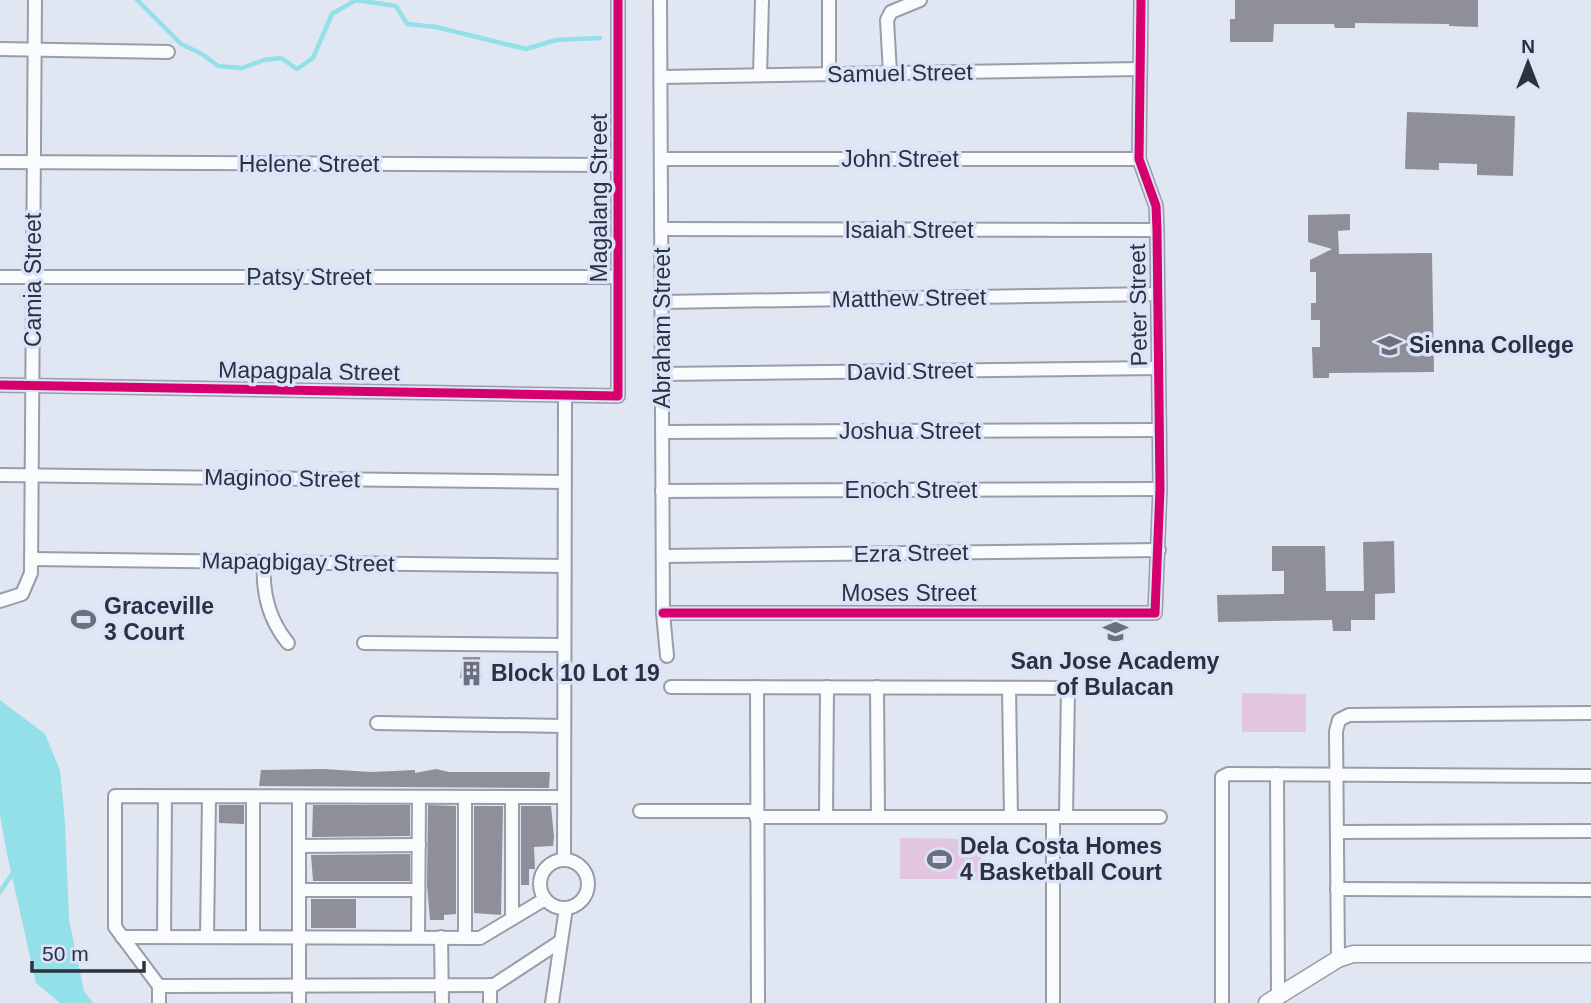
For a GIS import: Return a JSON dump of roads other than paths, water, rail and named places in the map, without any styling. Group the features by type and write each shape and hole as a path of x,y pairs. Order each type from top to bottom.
{"street":[{"name":"Camia Street","path":"0,601 22,594 28,584 31,559 36,0"},
{"name":"Magalang Street","path":"618,0 618,396"},
{"name":"Abraham Street","path":"660,0 663,613 667,656"},
{"path":"760,75 762,0"},
{"path":"829,0 830,74"},
{"path":"890,73 887,20 891,12 920,0"},
{"name":"Peter Street","path":"1141,0 1139,159 1156,206 1157,230 1160,489 1155,613"},
{"path":"0,49 168,51"},
{"name":"Samuel Street","path":"661,77 1140,69"},
{"name":"John Street","path":"661,159 1139,159"},
{"name":"Helene Street","path":"0,162 618,165"},
{"name":"Isaiah Street","path":"662,229 1157,230"},
{"name":"Patsy Street","path":"0,276 618,277"},
{"name":"Matthew Street","path":"662,302 1157,295"},
{"name":"David Street","path":"662,374 1158,368"},
{"name":"Mapagpala Street","path":"0,385 618,396"},
{"path":"564,860 565,395"},
{"name":"Joshua Street","path":"662,432 1159,430"},
{"name":"Maginoo Street","path":"0,474 565,482"},
{"name":"Enoch Street","path":"662,491 1160,489"},
{"name":"Ezra Street","path":"663,556 1159,550"},
{"name":"Mapagbigay Street","path":"31,559 564,566"},
{"path":"264,562 265,597 274,626 288,643"},
{"name":"Moses Street","path":"663,613 1155,613"},
{"path":"365,643 564,645"},
{"path":"671,687 1068,688 1053,1003"},
{"path":"757,687 758,1003"},
{"path":"826,817 827,687"},
{"path":"877,687 878,817"},
{"path":"1009,688 1011,817"},
{"path":"1338,959 1336,731 1343,716 1591,713"},
{"path":"377,723 564,726"},
{"path":"1222,1003 1219,784 1222,777 1228,774 1591,776"},
{"path":"1273,1000 1277,774"},
{"path":"159,1003 159,986 115,927 115,796 564,797"},
{"path":"164,937 165,797"},
{"path":"207,937 209,797"},
{"path":"253,798 253,937"},
{"path":"299,798 299,1003"},
{"path":"418,936 419,798"},
{"path":"465,798 465,938"},
{"path":"512,798 512,918"},
{"path":"640,811 826,817 1160,817"},
{"path":"1337,832 1591,831"},
{"path":"299,846 419,845"},
{"path":"564,860 577,864 588,883 580,902 566,908 551,905 540,887 542,874 551,864 564,860"},
{"path":"1338,889 1591,890"},
{"path":"299,890 418,890"},
{"path":"122,937 480,938 545,899"},
{"path":"552,1003 566,908"},
{"path":"441,937 442,1003"},
{"path":"159,986 490,985 561,941"},
{"path":"1273,1000 1338,959 1353,954 1591,954"},
{"path":"490,985 490,1003"}],"water":[{"path":"0,700 45,734 60,770 69,920 84,991 93,1003 60,1003 36,983 0,815"}],"waterway":[{"path":"137,0 181,44 202,54 218,66 242,68 264,60 281,58 297,69 313,58 332,14 356,0"},
{"path":"356,0 396,6 407,24 436,27 526,49 556,40 600,38"},
{"path":"0,892 15,870"}],"place":[{"name":"Sienna College","path":"1389,345"},
{"name":"Graceville 3 Court","path":"84,619"},
{"name":"San Jose Academy of Bulacan","path":"1115,631"},
{"name":"Block 10 Lot 19","path":"471,673"},
{"name":"Dela Costa Homes 4 Basketball Court","path":"940,859"}]}
